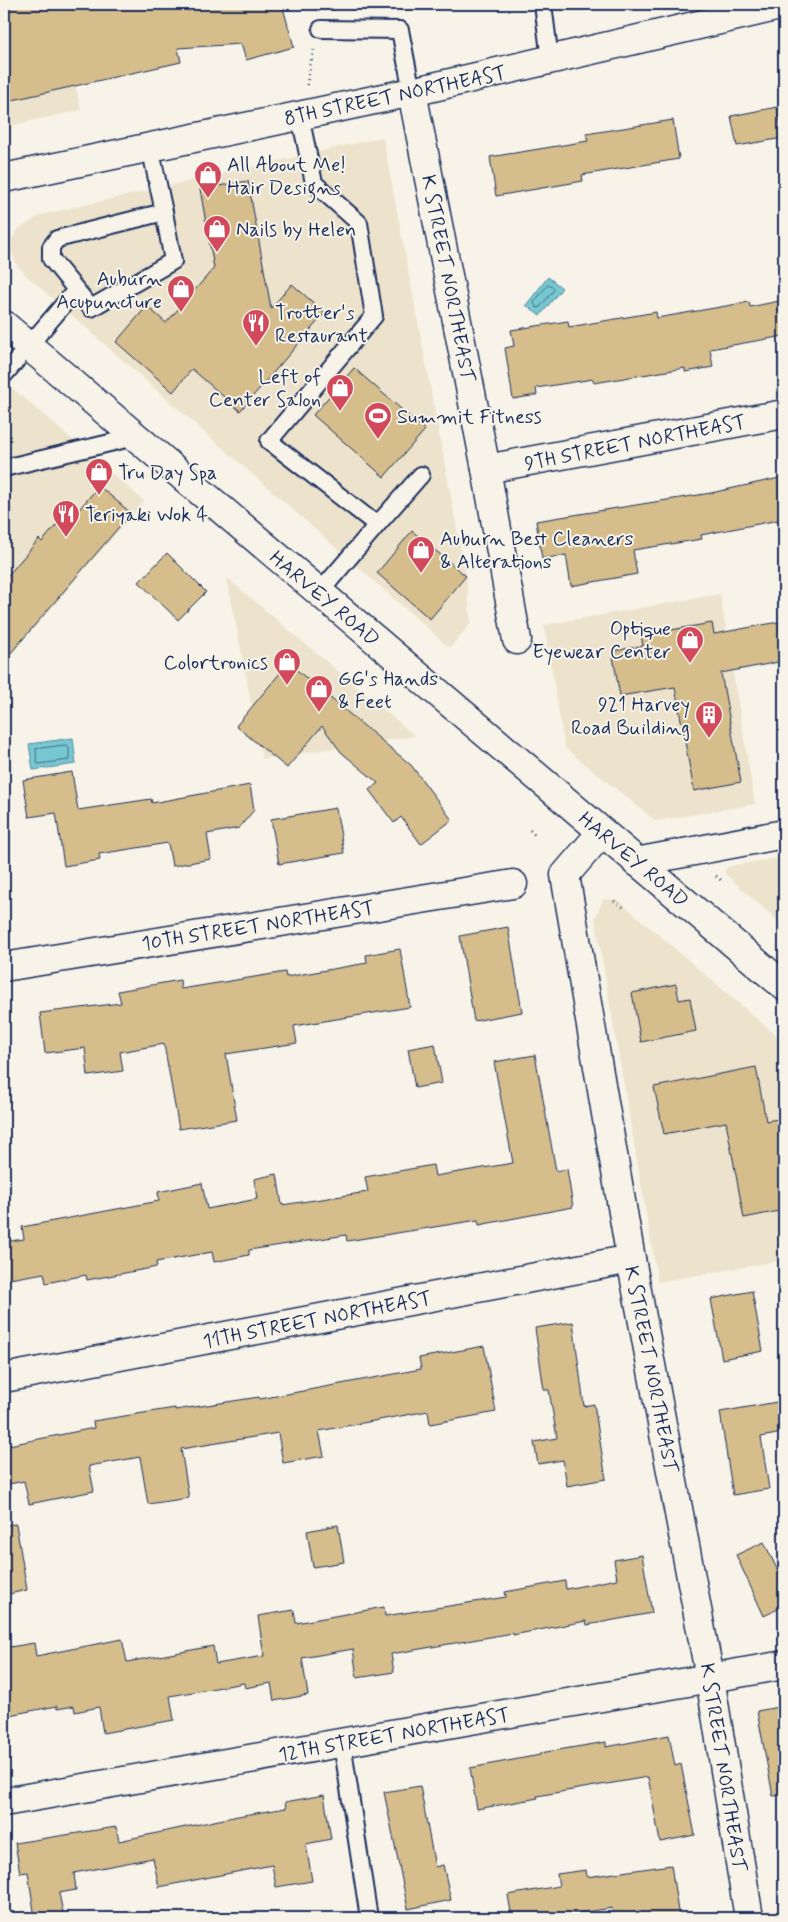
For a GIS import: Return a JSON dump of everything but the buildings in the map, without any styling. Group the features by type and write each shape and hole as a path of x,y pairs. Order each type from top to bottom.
{"street":[{"name":"8TH STREET NORTHEAST","path":"8,180 150,147 412,92 784,5"},
{"name":"K STREET NORTHEAST","path":"412,92 486,469 517,640"},
{"name":"HARVEY ROAD","path":"4,325 784,986"},
{"name":"9TH STREET NORTHEAST","path":"486,469 784,414"},
{"name":"K STREET NORTHEAST","path":"602,832 565,875 631,1260 710,1678 749,1918"},
{"path":"636,862 784,834"},
{"name":"10TH STREET NORTHEAST","path":"4,967 513,884"},
{"name":"11TH STREET NORTHEAST","path":"4,1378 631,1260"},
{"name":"12TH STREET NORTHEAST","path":"4,1802 784,1665"}],"lane":[{"path":"543,4 550,60"},
{"path":"321,29 400,30 412,92"},
{"path":"300,116 314,183 359,223 374,316 269,441 377,525"},
{"path":"150,147 164,212 173,261 91,308 50,259 51,246 57,239 164,212"},
{"path":"4,375 76,290"},
{"path":"4,468 135,436"},
{"path":"319,593 421,475"},
{"path":"342,1743 369,1918"}],"path":[{"path":"530,830 536,836"},
{"path":"614,901 623,907"}],"shaded area":[{"path":"4,4 57,4 81,110 4,127"},
{"path":"383,137 466,576 471,623 450,648 27,276 16,264 12,253 12,239 17,230 41,215"},
{"path":"4,381 144,501 6,660 4,658"},
{"path":"227,578 415,736 262,759"},
{"path":"720,594 755,804 656,821 565,748 544,625"},
{"path":"784,857 784,926 725,874 725,870 730,866"},
{"path":"603,899 618,900 784,1042 784,1260 658,1282 595,918"}],"water":[{"path":"548,277 562,288 540,316 526,305"},
{"path":"73,738 76,764 33,770 29,744"}],"place":[{"name":"All About Me! Hair Designs","path":"208,199"},
{"name":"Nails by Helen","path":"217,253"},
{"name":"Auburn Acupuncture","path":"181,313"},
{"name":"Trotter's Restaurant","path":"256,347"},
{"name":"Left of Center Salon","path":"340,412"},
{"name":"Summit Fitness","path":"378,440"},
{"name":"Tru Day Spa","path":"99,496"},
{"name":"Teriyaki Wok 4","path":"66,538"},
{"name":"Auburn Best Cleaners & Alterations","path":"421,574"},
{"name":"Optique Eyewear Center","path":"690,664"},
{"name":"Colortronics","path":"287,686"},
{"name":"GG's Hands & Feet","path":"319,713"},
{"name":"921 Harvey Road Building","path":"709,739"}]}
